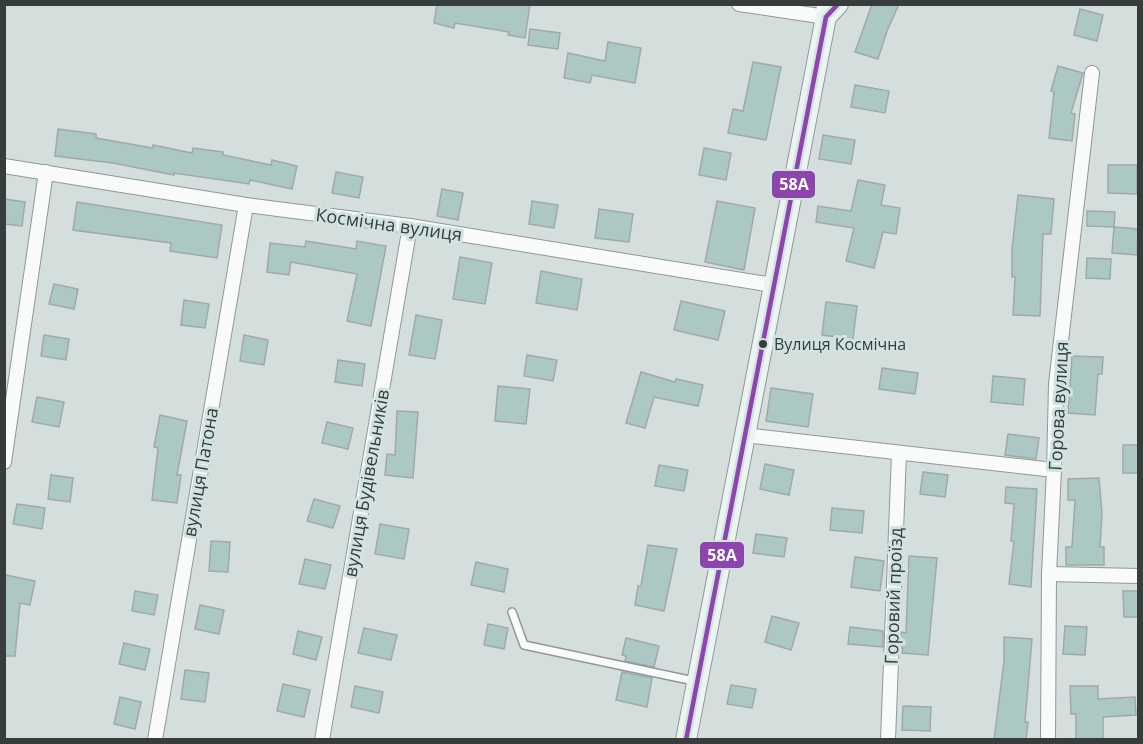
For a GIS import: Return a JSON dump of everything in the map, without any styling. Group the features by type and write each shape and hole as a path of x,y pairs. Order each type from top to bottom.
{"street":[{"path":"686,740 773,285 829,9 739,4"},
{"name":"Горова вулиця","path":"1048,740 1049,574 1056,384 1092,73"},
{"name":"Космічна вулиця","path":"4,166 246,205 410,226 773,285"},
{"path":"4,462 46,172"},
{"name":"вулиця Патона","path":"155,740 246,205"},
{"name":"вулиця Будівельників","path":"322,740 410,226"},
{"path":"744,435 1054,470"},
{"name":"Горовий проїзд","path":"888,740 898,453"},
{"path":"1049,574 1138,576"}],"lane":[{"path":"512,612 524,645 697,682"}],"building":[{"path":"437,4 530,4 525,38 508,35 509,32 455,23 454,28 434,23"},
{"path":"872,4 899,4 878,59 855,52"},
{"path":"1080,9 1103,15 1097,41 1074,35"},
{"path":"530,29 560,33 558,49 528,45"},
{"path":"608,42 641,48 635,83 592,75 590,83 564,78 568,53 605,61"},
{"path":"753,62 781,67 766,140 728,133 733,109 743,111"},
{"path":"1058,66 1083,73 1071,113 1075,114 1072,141 1049,138 1054,92 1051,91"},
{"path":"855,85 889,91 885,113 851,107"},
{"path":"58,129 96,134 96,138 153,148 153,145 192,153 193,148 223,152 223,155 271,165 272,160 297,166 292,189 250,180 249,184 174,173 174,175 113,163 55,156"},
{"path":"823,135 855,140 851,164 819,159"},
{"path":"704,148 731,153 726,180 699,175"},
{"path":"1108,165 1137,165 1137,194 1108,193"},
{"path":"336,172 363,177 359,198 332,193"},
{"path":"858,180 885,185 881,205 900,208 896,234 883,232 874,268 846,261 854,228 816,222 818,206 851,211"},
{"path":"442,189 463,193 458,220 437,216"},
{"path":"1018,195 1054,199 1051,234 1043,234 1040,316 1013,315 1015,277 1012,277 1012,249"},
{"path":"4,199 25,202 22,226 4,224"},
{"path":"532,201 558,205 554,228 529,224"},
{"path":"717,201 755,208 744,270 705,262"},
{"path":"77,202 222,225 217,258 170,251 171,243 73,230"},
{"path":"599,209 633,214 629,242 595,238"},
{"path":"1087,211 1115,212 1114,227 1087,226"},
{"path":"1114,227 1138,229 1137,255 1112,253"},
{"path":"306,241 356,249 357,241 386,246 371,326 347,321 357,274 291,262 289,275 267,272 270,243 305,247"},
{"path":"460,257 492,263 485,304 453,299"},
{"path":"1087,258 1111,259 1110,279 1086,278"},
{"path":"541,271 582,279 577,310 536,303"},
{"path":"54,284 78,289 74,309 49,304"},
{"path":"184,300 209,304 205,328 181,325"},
{"path":"681,301 725,311 718,340 674,330"},
{"path":"826,302 857,306 853,339 822,335"},
{"path":"416,315 442,320 435,359 409,355"},
{"path":"44,335 69,339 66,360 41,356"},
{"path":"244,335 268,340 264,365 240,361"},
{"path":"527,355 557,360 553,381 524,376"},
{"path":"1072,356 1103,357 1102,374 1098,374 1095,415 1068,413"},
{"path":"338,360 365,364 362,386 335,382"},
{"path":"882,368 918,373 915,394 879,389"},
{"path":"641,372 675,382 676,379 703,385 698,406 654,397 645,428 626,423"},
{"path":"993,376 1025,379 1023,405 991,402"},
{"path":"498,386 530,389 526,424 495,421"},
{"path":"771,388 813,394 808,427 766,421"},
{"path":"37,397 64,402 59,427 32,422"},
{"path":"397,411 418,412 413,478 385,475 387,454 395,455"},
{"path":"160,415 187,421 177,475 181,475 177,503 152,500 158,448 154,447"},
{"path":"327,422 353,428 348,449 322,443"},
{"path":"1008,434 1039,438 1036,459 1005,455"},
{"path":"1123,445 1138,445 1138,473 1123,473"},
{"path":"765,464 794,470 789,495 760,489"},
{"path":"659,465 688,470 684,491 655,486"},
{"path":"923,472 948,475 945,497 920,494"},
{"path":"51,475 73,478 70,502 48,499"},
{"path":"1099,478 1102,513 1100,547 1104,547 1104,565 1066,565 1066,547 1072,547 1075,500 1068,500 1068,479"},
{"path":"1006,487 1037,489 1031,587 1009,584 1014,541 1011,541 1014,504 1005,503"},
{"path":"314,499 340,506 333,528 307,521"},
{"path":"17,504 45,508 42,529 13,524"},
{"path":"832,508 864,511 862,533 830,530"},
{"path":"380,524 409,529 404,559 375,554"},
{"path":"756,534 787,538 784,557 753,553"},
{"path":"211,541 230,542 228,572 209,571"},
{"path":"648,545 677,549 664,611 635,605 638,586 641,586"},
{"path":"909,556 937,558 928,655 902,653 903,648 901,648 901,632 906,633"},
{"path":"855,557 884,561 880,591 851,587"},
{"path":"305,559 331,565 325,589 299,584"},
{"path":"476,562 508,569 504,592 471,585"},
{"path":"6,575 35,581 30,605 20,603 15,656 4,656"},
{"path":"135,591 158,595 154,615 132,611"},
{"path":"1123,591 1138,591 1138,617 1124,617"},
{"path":"200,605 224,610 219,634 195,629"},
{"path":"772,616 799,623 791,650 765,642"},
{"path":"488,624 508,628 504,649 484,645"},
{"path":"1065,626 1087,627 1085,655 1063,654"},
{"path":"850,627 883,631 883,647 848,644"},
{"path":"364,628 397,635 391,660 358,653"},
{"path":"298,631 322,637 316,660 293,654"},
{"path":"1004,637 1032,639 1025,722 1028,722 1026,740 994,740 1004,661"},
{"path":"626,638 659,646 654,667 625,661 626,656 622,655"},
{"path":"124,643 150,649 145,670 119,664"},
{"path":"185,670 209,673 205,702 181,699"},
{"path":"622,672 652,678 647,707 616,700"},
{"path":"283,684 310,690 304,717 277,711"},
{"path":"731,685 756,689 752,708 727,704"},
{"path":"355,686 383,692 379,713 351,707"},
{"path":"1070,686 1098,686 1098,699 1135,697 1136,715 1103,717 1103,740 1076,740 1076,714 1071,714"},
{"path":"120,697 141,702 135,729 114,724"},
{"path":"903,706 931,707 930,731 902,730"}],"transit line":[{"name":"58А","path":"686,740 826,17 838,4"}],"place":[{"name":"Вулиця Космічна","path":"763,344"}]}
